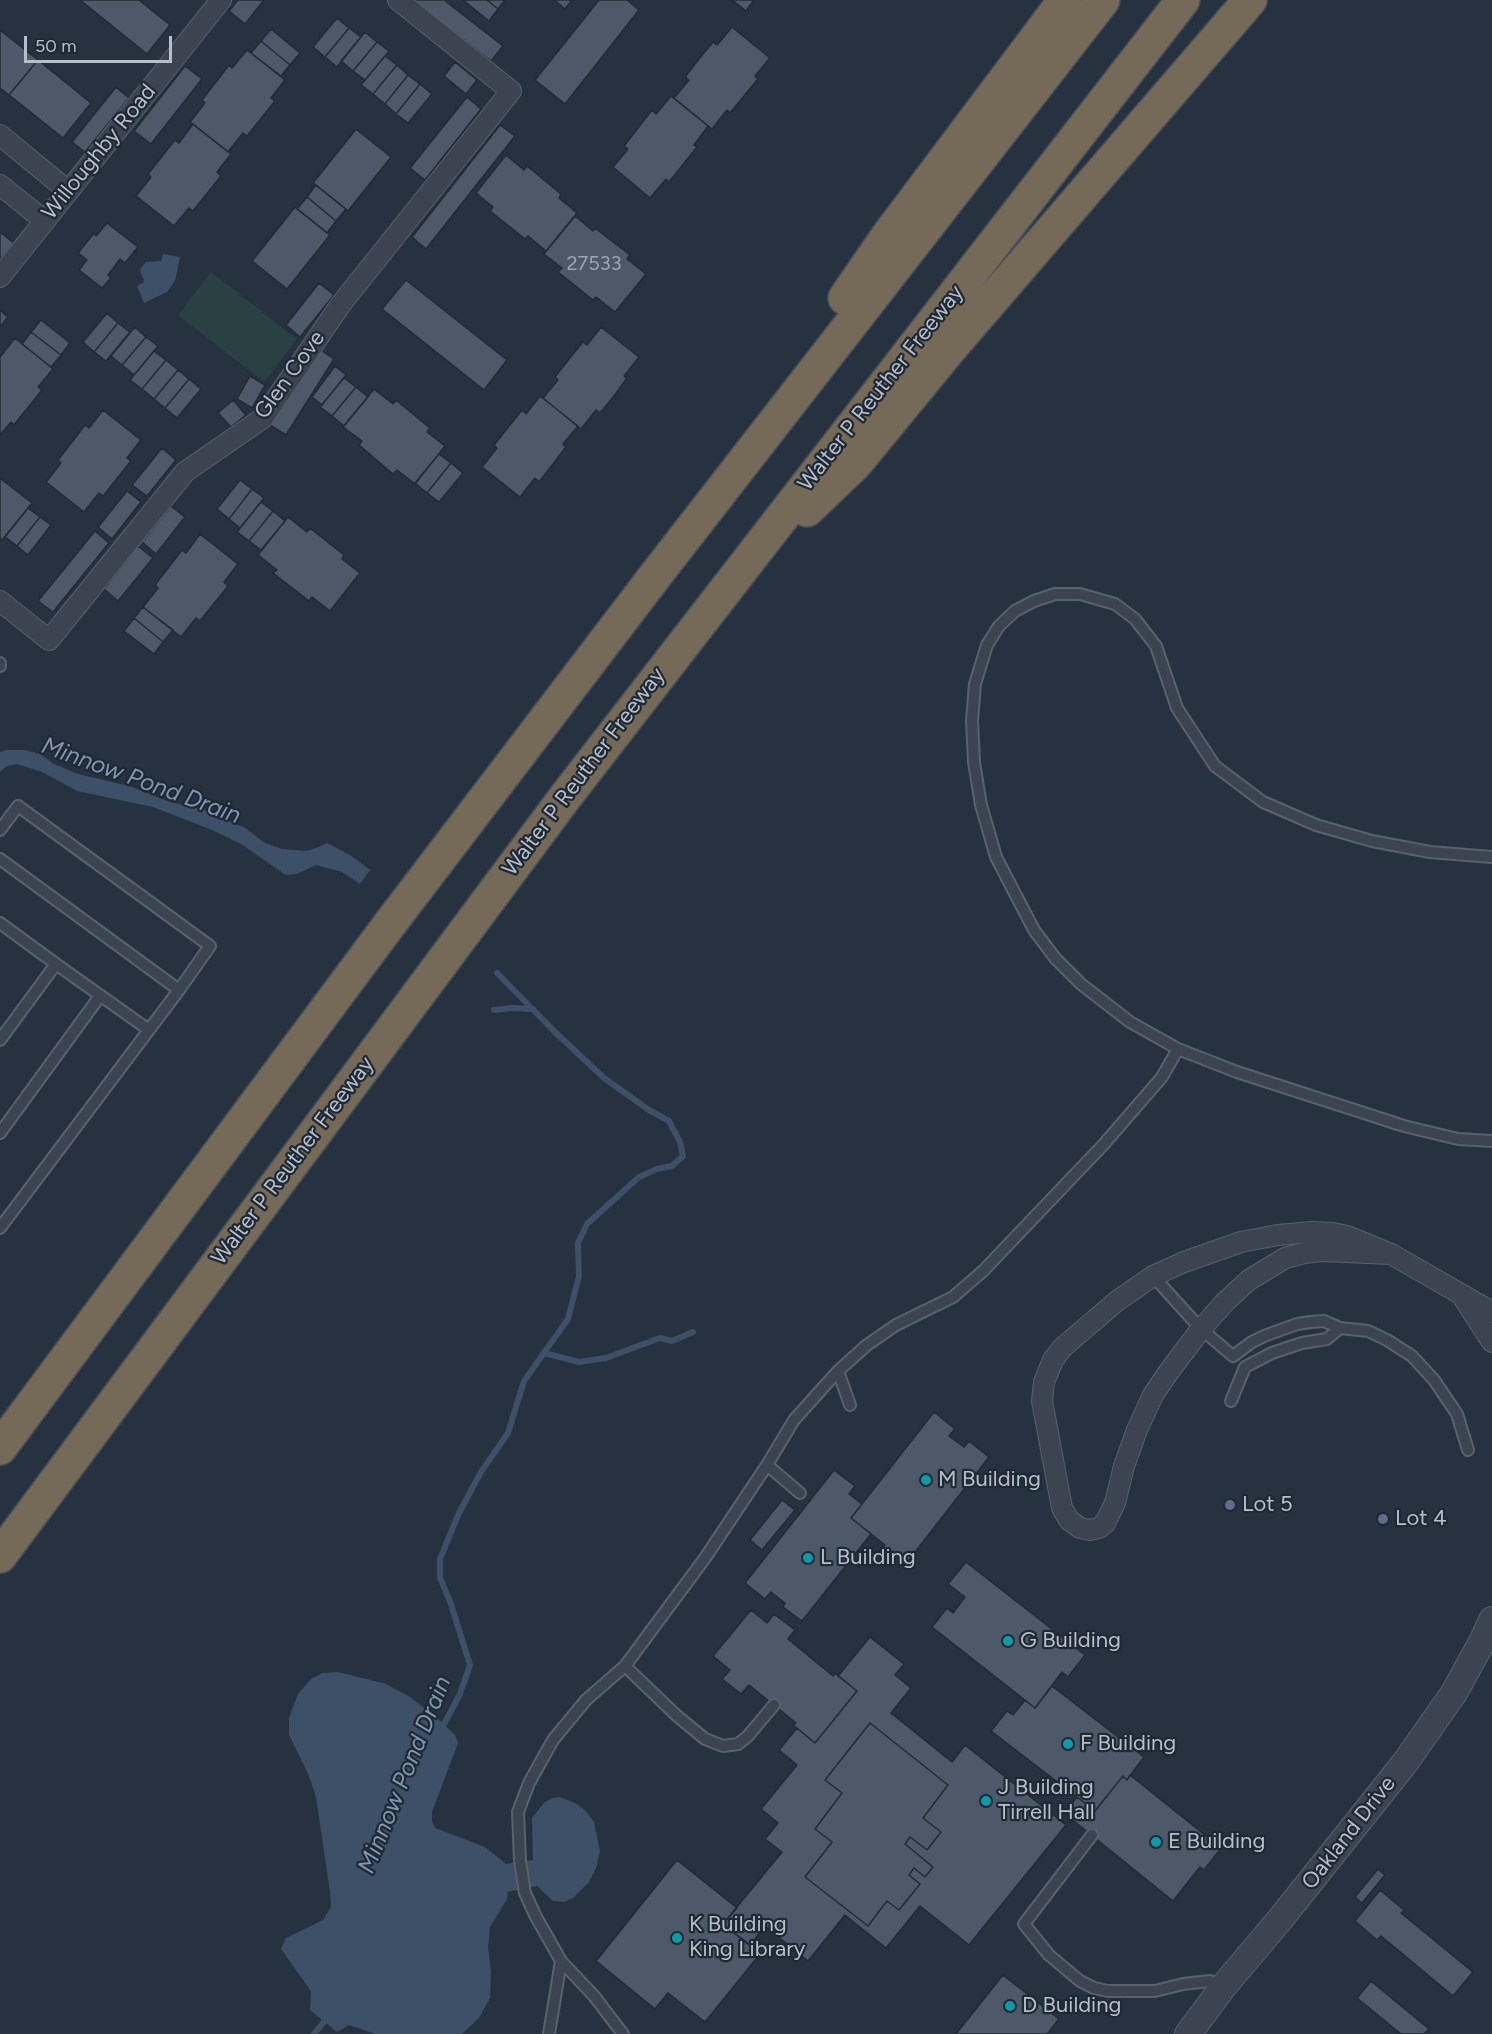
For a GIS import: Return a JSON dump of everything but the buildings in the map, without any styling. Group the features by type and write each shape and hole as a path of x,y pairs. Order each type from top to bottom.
{"highway":[{"path":"655,576 887,237 1065,0"},
{"path":"0,1448 382,934 655,576 1103,0"},
{"name":"Walter P Reuther Freeway","path":"0,1556 455,943 724,590 1183,0"},
{"path":"724,590 856,463 956,341 1250,0"}],"street":[{"name":"Willoughby Road","path":"0,277 221,0"},
{"name":"Glen Cove","path":"0,600 49,640 185,472 262,418 345,299 511,91 398,0"},
{"path":"0,135 68,191"},
{"path":"0,185 45,221"},
{"path":"1391,1254 1322,1251 1285,1258 1249,1280 1201,1329 1153,1395 1137,1430 1109,1517 1099,1528 1090,1530 1080,1528 1069,1520 1062,1508 1042,1401 1044,1382 1053,1360 1062,1348 1118,1301 1153,1276 1210,1252 1241,1242 1278,1235 1332,1233 1347,1236 1391,1254 1492,1312"},
{"path":"1462,1296 1492,1342"},
{"name":"Oakland Drive","path":"1188,2034 1222,1987 1282,1917 1404,1764 1454,1693 1492,1620"}],"lane":[{"path":"1492,857 1430,852 1372,841 1316,825 1263,802 1215,766 1177,708 1156,646 1135,619 1115,604 1080,594 1055,594 1015,611 999,627 987,645 975,684 972,721 974,762 981,805 996,857 1034,930 1055,958 1081,984 1130,1022 1179,1049 1237,1072 1404,1126 1458,1139 1492,1141"},
{"path":"0,830 18,806 210,946 0,1228"},
{"path":"0,859 179,990"},
{"path":"0,922 149,1030"},
{"path":"0,1040 56,964"},
{"path":"0,1133 100,996"},
{"path":"622,2034 594,1996 561,1961 525,1893 520,1861 518,1812 529,1783 553,1740 586,1700 625,1666 705,1558 794,1420 838,1371 867,1344 896,1325 953,1297 982,1270 1104,1144 1162,1077 1179,1049"},
{"path":"1153,1276 1201,1329 1245,1366"},
{"path":"1233,1356 1251,1342 1297,1324 1324,1321 1340,1328 1368,1331 1412,1356 1434,1380 1457,1414 1468,1450"},
{"path":"1231,1401 1245,1366 1272,1353 1302,1343 1327,1339 1340,1328"},
{"path":"838,1371 850,1405"},
{"path":"766,1465 800,1492"},
{"path":"625,1666 705,1739 723,1746 738,1744 747,1737 774,1705"},
{"path":"1092,1835 1024,1924 1049,1955 1080,1981 1094,1988 1108,1991 1155,1991 1183,1984 1210,1981 1222,1987"},
{"path":"549,2034 561,1961"}],"green space":[{"path":"211,272 297,339 264,382 178,315"}],"water":[{"path":"163,254 180,257 175,281 167,292 144,303 137,286 144,280 140,272 141,268 146,262 161,261"},
{"path":"24,750 40,754 54,764 78,774 129,786 170,802 205,810 245,828 265,843 282,849 306,851 327,843 350,855 370,870 360,884 342,872 316,865 297,874 286,875 241,844 153,807 77,791 42,772 17,764 7,766 0,772 0,752"},
{"path":"338,1672 386,1684 410,1697 455,1735 458,1743 432,1812 435,1828 485,1847 506,1864 533,1860 532,1818 544,1803 552,1798 560,1797 575,1803 585,1810 594,1822 600,1851 596,1868 589,1882 573,1898 564,1902 553,1901 537,1886 507,1892 507,1899 490,1927 488,1947 491,1971 490,1998 479,2018 462,2034 375,2034 349,2025 337,2032 310,2010 311,1991 281,1949 286,1938 323,1920 331,1907 316,1797 309,1776 289,1735 289,1718 298,1694 312,1678 323,1673"}],"waterway":[{"name":"Minnow Pond Drain","path":"441,1730 460,1694 470,1665 450,1601 440,1578 440,1559 459,1513 481,1472 508,1433 524,1381 568,1319 579,1276 578,1243 587,1224 639,1177 657,1169 672,1166 683,1156 680,1142 669,1121 649,1110 604,1078 497,973"},
{"path":"494,1010 533,1009"},
{"path":"544,1353 579,1362 606,1358 660,1338 672,1341 693,1332"},
{"name":"Minnow Pond Drain","path":"314,2034 327,2015"}],"place":[{"name":"M Building","path":"926,1480"},
{"name":"Lot 5","path":"1230,1505"},
{"name":"Lot 4","path":"1383,1519"},
{"name":"L Building","path":"808,1558"},
{"name":"G Building","path":"1008,1641"},
{"name":"F Building","path":"1068,1744"},
{"name":"J Building Tirrell Hall","path":"986,1801"},
{"name":"E Building","path":"1156,1842"},
{"name":"K Building King Library","path":"677,1938"},
{"name":"D Building","path":"1010,2006"}]}
